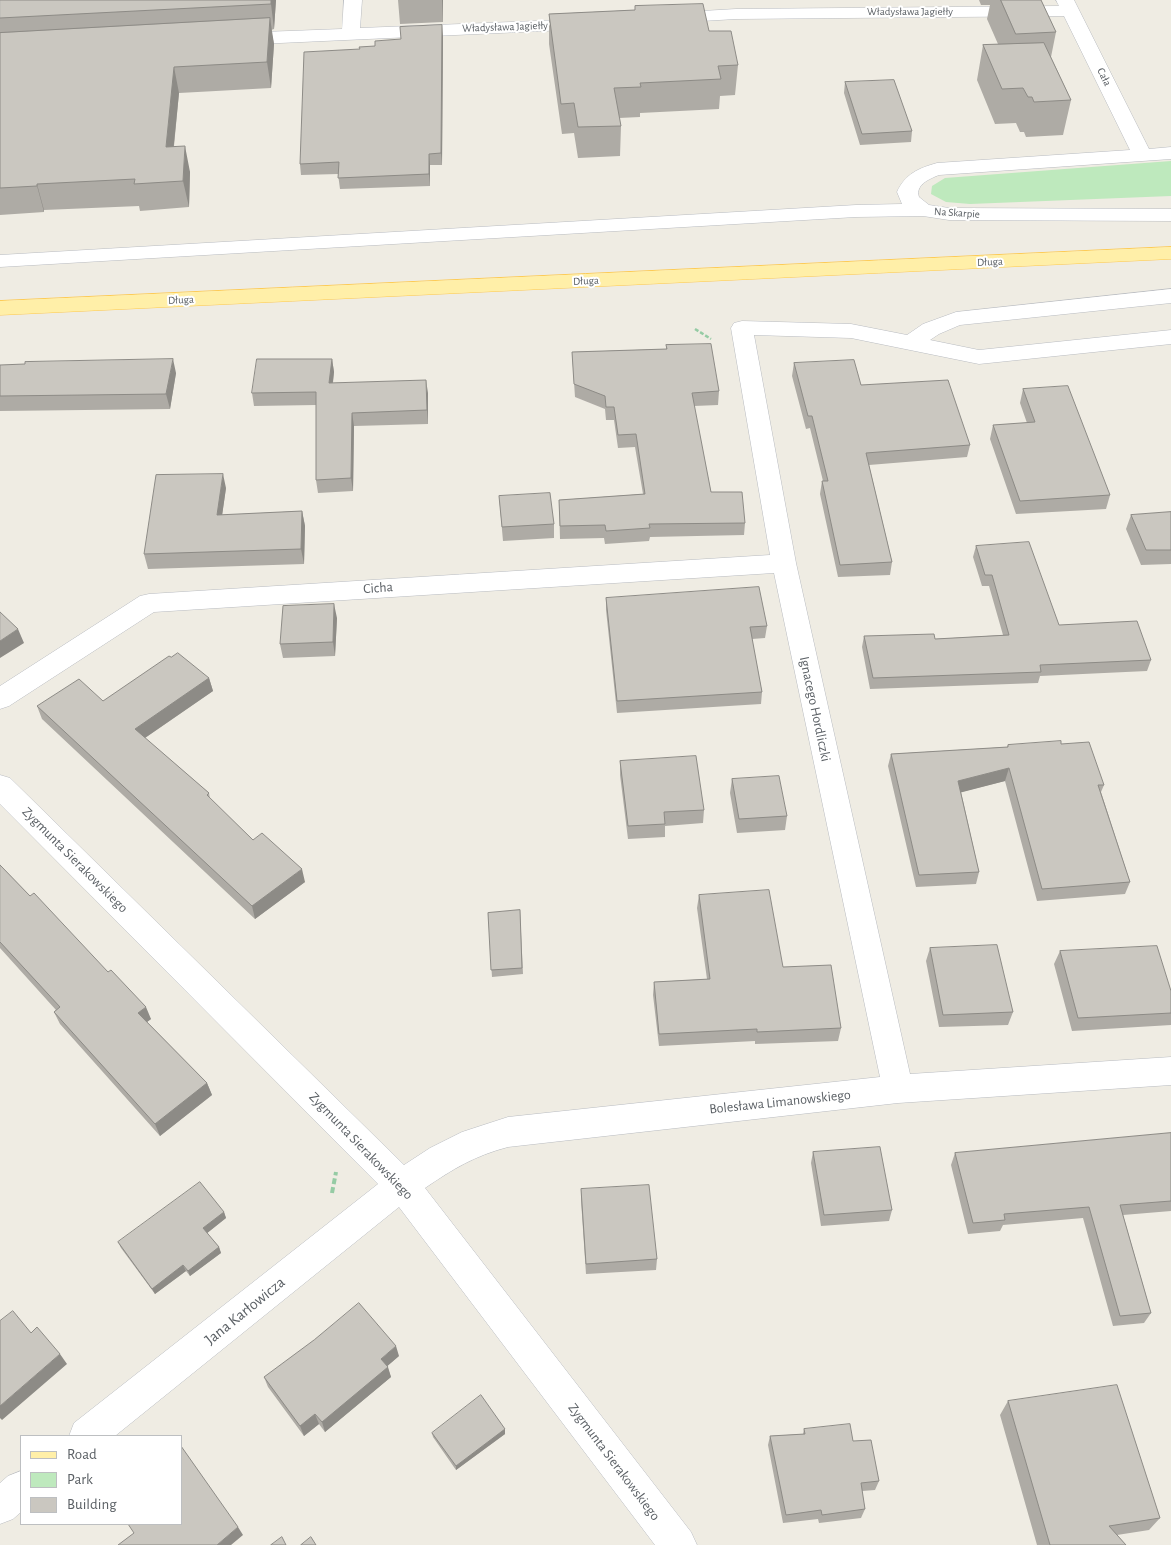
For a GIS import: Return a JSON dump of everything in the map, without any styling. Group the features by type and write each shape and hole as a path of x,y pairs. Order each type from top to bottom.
{"main road":[{"name":"Długa","path":"0,308 1171,253"}],"street":[{"path":"351,33 353,0"},
{"name":"Władysława Jagiełły","path":"651,20 736,14 1068,6"},
{"name":"Cała","path":"1068,6 1142,154"},
{"name":"Władysława Jagiełły","path":"215,40 603,23"},
{"name":"Na Skarpie","path":"1171,153 937,169 926,172 914,180 907,192 909,200 923,210 973,215 1171,215"},
{"path":"0,261 856,211 923,210"},
{"path":"913,342 931,329 956,319 1171,296"},
{"name":"Ignacego Hordliczki","path":"898,1089 784,563 742,328 851,331 913,342"},
{"path":"913,342 979,358 1171,337"},
{"name":"Cicha","path":"0,699 149,603 784,563"},
{"name":"Zygmunta Sierakowskiego","path":"0,786 402,1184 678,1545"},
{"name":"Bolesława Limanowskiego","path":"402,1184 441,1158 473,1142 508,1132 898,1089 1171,1071"},
{"name":"Jana Karłowicza","path":"88,1435 402,1184"},
{"path":"0,1506 20,1490"}],"green space":[{"path":"1171,161 1171,196 970,204 946,202 931,194 932,186 945,178"}],"building":[{"path":"0,0 271,0 271,4 0,18"},
{"path":"1001,0 1041,0 1056,32 1016,34"},
{"path":"703,4 709,31 731,31 738,65 718,66 721,79 640,83 641,87 614,88 621,126 578,127 574,103 561,104 549,14 635,10 635,6"},
{"path":"270,18 267,62 174,67 166,147 185,146 183,181 134,184 135,179 37,184 37,186 0,188 0,33"},
{"path":"442,25 441,153 429,154 429,174 338,178 339,162 300,164 304,52 360,49 359,47 375,46 375,41 401,39 400,27"},
{"path":"1044,43 1071,100 1034,102 1032,97 1028,97 1023,88 1002,89 983,45"},
{"path":"894,80 912,131 862,134 845,82"},
{"path":"711,344 719,391 692,393 711,492 742,492 745,523 649,524 650,528 606,531 605,525 560,526 559,500 645,494 636,434 618,435 614,407 606,407 605,396 574,384 572,352 667,349 666,345"},
{"path":"173,359 166,394 0,396 0,365 25,364 25,362"},
{"path":"257,359 332,359 329,383 426,380 427,410 352,413 351,478 316,480 316,392 252,393"},
{"path":"854,360 861,385 948,380 970,445 866,453 892,562 840,565 822,481 828,481 812,416 808,416 794,363"},
{"path":"1068,386 1110,495 1020,501 993,425 1035,422 1023,389"},
{"path":"223,474 217,515 302,511 301,549 144,554 156,475"},
{"path":"550,493 554,524 502,527 499,496"},
{"path":"1171,512 1171,550 1146,550 1131,515"},
{"path":"1029,542 1059,625 1137,621 1151,660 1040,665 1041,672 873,678 864,636 934,634 935,639 1009,635 992,575 985,575 976,546"},
{"path":"759,587 767,626 750,627 762,692 617,701 606,598"},
{"path":"334,604 333,642 280,644 283,606"},
{"path":"0,612 18,629 0,641"},
{"path":"178,653 209,678 135,729 209,793 207,795 253,840 262,833 302,869 252,906 37,706 79,679 103,701 169,656 171,657"},
{"path":"1061,741 1061,744 1089,742 1104,785 1098,785 1130,882 1042,889 1009,768 958,781 979,872 919,875 891,754 1008,747 1008,745"},
{"path":"696,756 704,810 664,812 665,824 628,826 620,761"},
{"path":"779,776 787,816 739,819 732,779"},
{"path":"0,865 30,896 34,893 108,972 111,970 146,1007 138,1013 207,1083 155,1124 54,1012 60,1007 0,942"},
{"path":"769,890 783,967 831,965 841,1028 757,1032 757,1029 659,1034 654,982 710,979 699,895"},
{"path":"520,910 522,968 491,970 488,913"},
{"path":"997,945 1013,1012 943,1015 930,948"},
{"path":"1157,946 1171,991 1171,1013 1078,1018 1060,951"},
{"path":"1171,1133 1171,1201 1120,1205 1151,1313 1120,1316 1089,1207 1004,1214 1005,1220 973,1223 955,1153"},
{"path":"880,1147 892,1210 824,1215 813,1152"},
{"path":"200,1182 224,1212 203,1228 219,1247 188,1271 183,1265 152,1289 118,1242"},
{"path":"649,1185 657,1259 586,1264 581,1189"},
{"path":"359,1303 396,1346 381,1359 388,1367 322,1422 315,1414 300,1426 264,1377 314,1340"},
{"path":"13,1311 31,1333 37,1327 60,1354 0,1406 0,1321"},
{"path":"1117,1385 1160,1518 1109,1526 1126,1545 1050,1545 1008,1401"},
{"path":"481,1395 505,1429 456,1466 432,1433"},
{"path":"850,1424 853,1441 871,1440 879,1481 861,1483 865,1509 822,1515 821,1510 786,1515 770,1436 805,1434 804,1429"},
{"path":"182,1447 238,1527 217,1545 118,1545 134,1533 129,1525 182,1525"},
{"path":"282,1537 286,1545 271,1545"},
{"path":"311,1537 316,1545 301,1545"}]}
